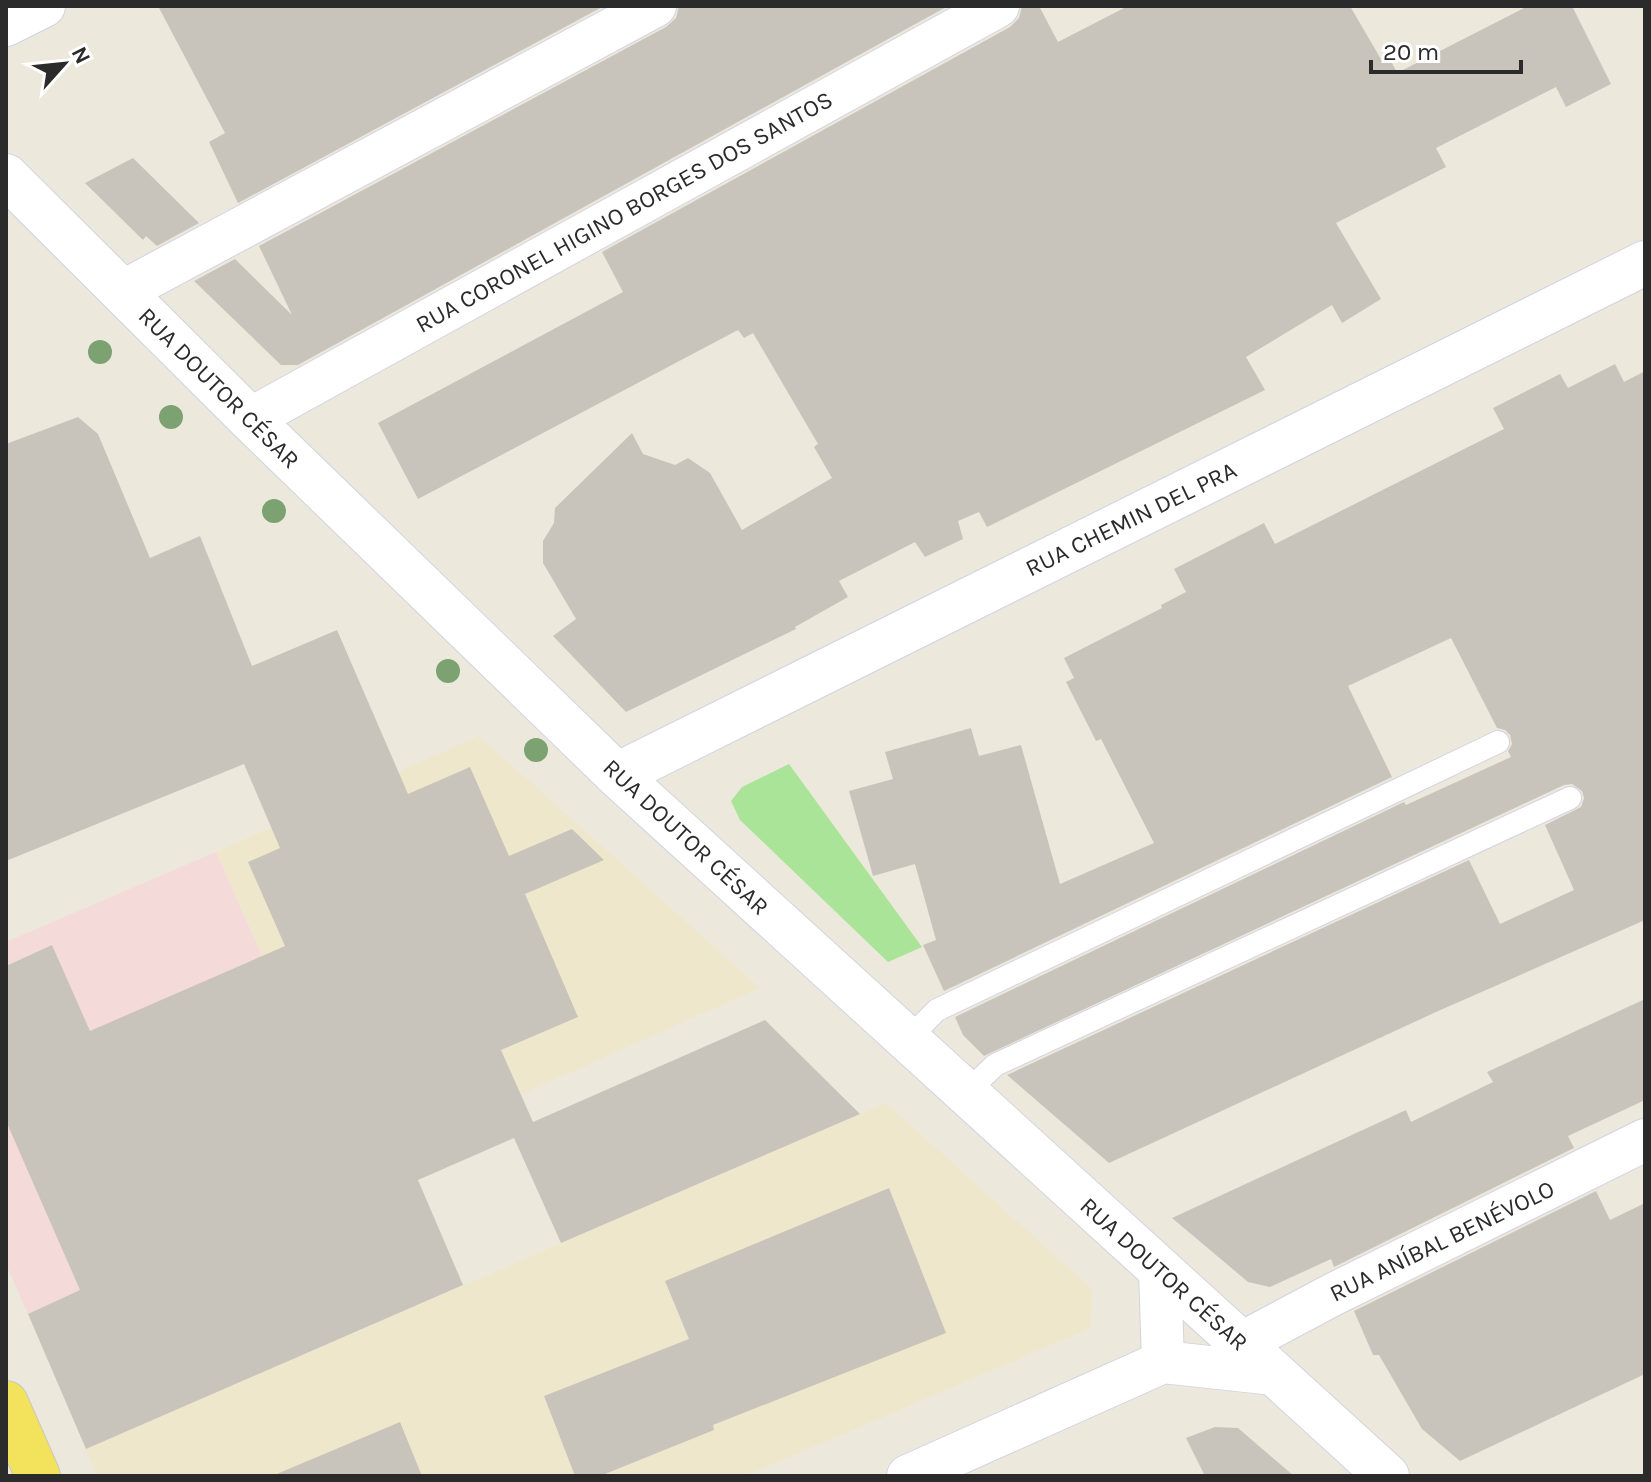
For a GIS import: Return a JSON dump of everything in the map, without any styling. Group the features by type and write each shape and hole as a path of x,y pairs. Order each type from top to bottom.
{"main road":[{"path":"6,1403 38,1476"}],"street":[{"path":"6,25 44,6"},
{"path":"122,292 655,6"},
{"name":"RUA CORONEL HIGINO BORGES DOS SANTOS","path":"250,419 998,6"},
{"name":"RUA DOUTOR CÉSAR","path":"6,176 250,419 617,775 1387,1476"},
{"name":"RUA CHEMIN DEL PRA","path":"617,775 1645,263"},
{"name":"RUA ANÍBAL BENÉVOLO","path":"1240,1344 1645,1140"},
{"path":"1160,1272 1163,1362"},
{"path":"908,1476 1163,1362 1274,1374"}],"lane":[{"path":"907,1040 937,1010 1498,742"},
{"path":"966,1093 995,1065 1570,798"}],"shaded area":[{"path":"479,736 760,988 356,1168 216,852"},
{"path":"216,852 356,1168 28,1314 6,1265 6,942"},
{"path":"886,1103 1092,1289 1091,1328 745,1476 97,1476 85,1449"}],"green space":[{"path":"789,764 922,947 888,962 740,820 731,801 742,787"}],"building":[{"path":"158,6 604,6 238,203 209,142 225,133"},
{"path":"679,6 948,6 298,365 281,365 194,281 235,259 292,315 259,246 666,27 676,18"},
{"path":"1022,6 1039,6 1058,42 1128,6 1350,6 1382,61 1389,57 1397,73 1528,6 1572,6 1611,84 1566,107 1556,87 1436,148 1446,167 1336,223 1381,299 1342,323 1332,305 1246,357 1265,390 987,527 979,512 958,521 963,539 925,557 915,542 839,581 848,597 796,629 626,712 553,636 576,619 543,563 543,541 554,523 555,508 632,433 643,454 675,465 688,458 710,473 742,530 832,478 814,447 818,444 753,333 744,338 738,330 418,499 378,423 623,292 602,252 1010,27 1019,18"},
{"path":"133,158 199,223 157,246 146,236 143,240 85,183"},
{"path":"1615,364 1624,382 1645,371 1645,920 1436,1012 1109,1163 1007,1075 1469,860 1500,924 1574,890 1545,825 1581,807 1584,798 1582,791 1572,784 1564,785 984,1056 963,1035 955,1017 1404,802 1406,805 1511,757 1508,751 1512,744 1510,735 1497,728 1451,638 1348,686 1392,777 944,991 923,945 936,940 915,864 873,876 849,791 893,779 885,752 971,728 979,756 1021,745 1060,884 1154,843 1101,739 1096,741 1066,682 1074,678 1064,658 1162,608 1161,605 1186,592 1174,569 1264,523 1275,544 1504,429 1493,408 1560,374 1568,388"},
{"path":"78,417 98,434 150,558 200,536 252,666 337,630 408,794 470,767 509,856 572,829 604,860 525,894 578,1017 501,1050 533,1122 765,1020 860,1114 561,1243 514,1138 418,1180 463,1285 86,1449 28,1314 80,1290 6,1121 6,966 52,945 90,1031 285,946 248,862 280,848 244,764 6,861 6,444"},
{"path":"1645,999 1645,1100 1568,1136 1574,1148 1334,1267 1331,1259 1270,1287 1248,1282 1172,1218 1406,1110 1411,1122 1493,1082 1487,1072"},
{"path":"889,1188 946,1333 713,1425 714,1430 600,1476 575,1476 544,1396 689,1339 665,1281"},
{"path":"1596,1191 1610,1220 1645,1203 1645,1374 1460,1461 1422,1429 1379,1355 1373,1355 1354,1311"},
{"path":"400,1422 422,1476 272,1476"},
{"path":"1215,1427 1238,1428 1294,1476 1205,1476 1186,1438"}]}
